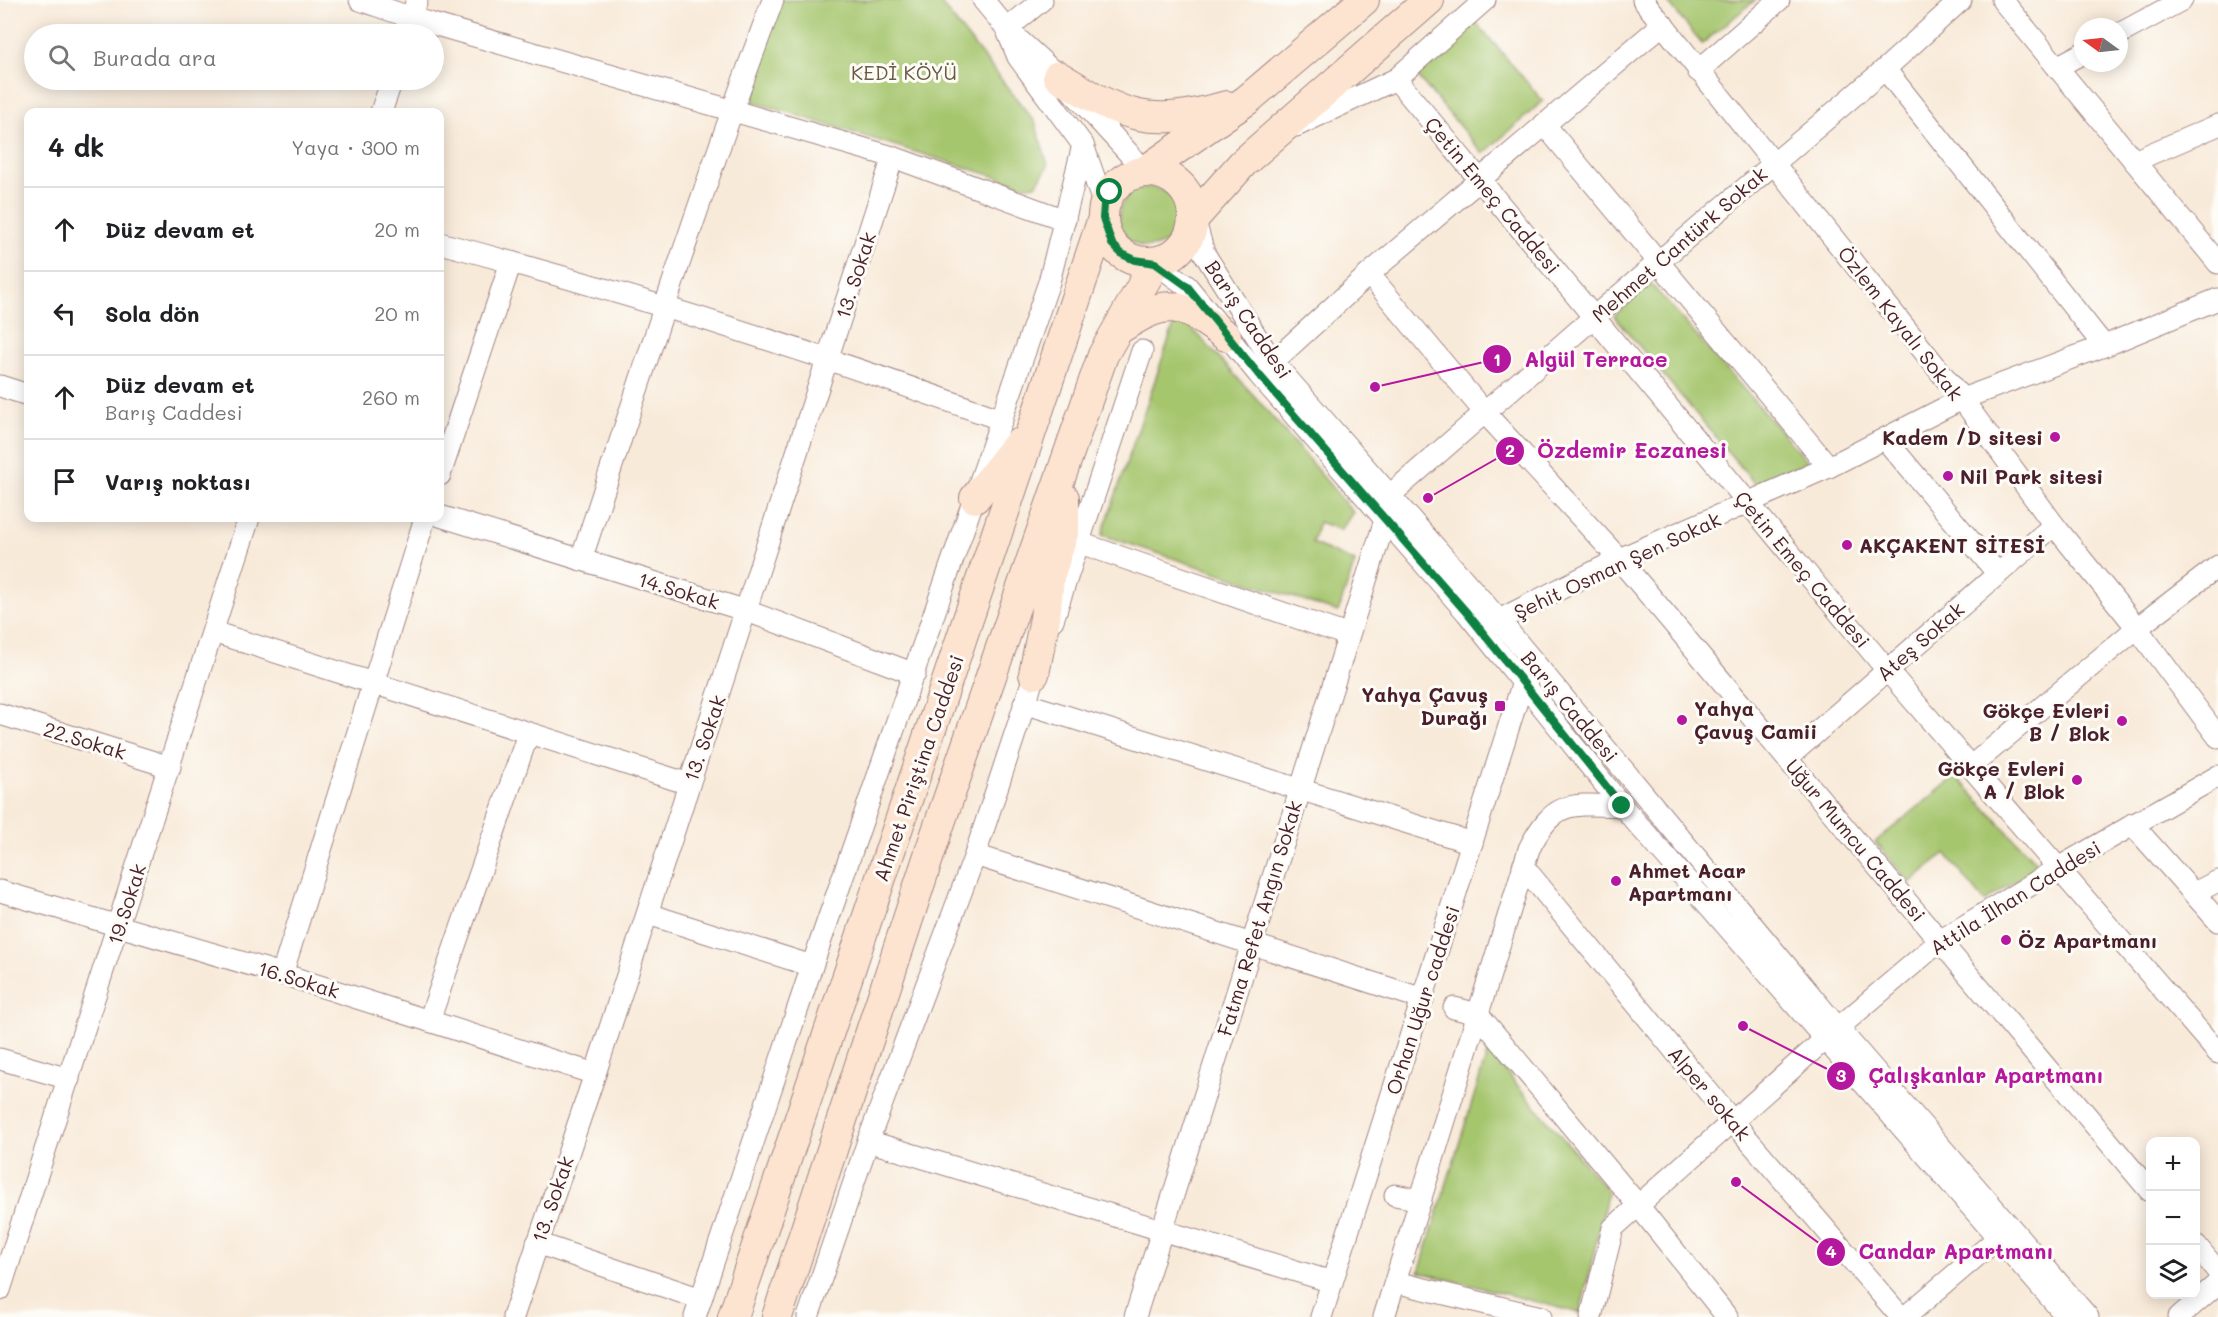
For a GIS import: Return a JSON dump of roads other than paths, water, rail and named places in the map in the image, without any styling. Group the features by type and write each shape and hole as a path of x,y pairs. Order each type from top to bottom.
{"street":[{"path":"360,0 436,24"},
{"path":"581,560 731,110 772,0"},
{"path":"983,0 1006,29 1058,76 1145,171"},
{"path":"1006,29 1042,0"},
{"path":"1301,56 1313,29 1344,0"},
{"path":"1145,171 1247,100 1364,0"},
{"path":"1194,218 1243,163 1429,0"},
{"path":"1269,139 1396,79 1485,0"},
{"name":"Özlem Kayalı Sokak","path":"1643,0 1962,399 2054,525 2137,628 2218,738"},
{"path":"1698,71 1779,0"},
{"name":"Mehmet Cantürk Sokak","path":"1389,496 1774,162 1885,69 1961,0"},
{"path":"2002,0 2218,263"},
{"path":"2128,29 2182,0"},
{"path":"1266,368 1369,274 1663,24"},
{"path":"444,26 893,157 1065,220"},
{"path":"1006,29 1018,57 1083,145 1112,244 1122,254 1135,260 1155,263 1175,254 1185,244 1194,218 1185,189 1174,179 1160,173 1145,171 1132,174 1120,181 1110,192 1103,212"},
{"path":"2057,67 2074,58"},
{"path":"1885,69 2104,346"},
{"path":"1058,76 1104,105 1132,116 1159,119 1188,117 1247,100"},
{"name":"Çetin Emeç Caddesi","path":"1396,79 1887,670 2218,1053"},
{"path":"382,108 389,90"},
{"path":"1544,124 1829,467"},
{"path":"2134,161 2218,124"},
{"path":"537,1244 698,1308 812,966 1049,282 1083,145"},
{"name":"13. Sokak","path":"513,1317 648,914 893,157"},
{"name":"Ahmet Piriştina Caddesi","path":"733,1317 1103,212"},
{"name":"Barış Caddesi","path":"1194,218 1204,253 1266,368 1385,519 1523,682 1622,806 2088,1317"},
{"path":"444,244 511,262 829,358 1002,420"},
{"path":"444,463 511,262"},
{"name":"Barış Caddesi","path":"1155,263 1187,286 1226,336 1266,368 1389,496 1499,620 1831,1034 1998,1238 2067,1317"},
{"name":"Ahmet Piriştina Caddesi","path":"777,1317 936,834 1103,355 1155,263"},
{"name":"Uğur Mumcu Caddesi","path":"1369,274 1485,413 1619,559 2146,1185"},
{"name":"Şehit Osman Şen Sokak","path":"1499,620 1619,559 1829,467 1962,399 2104,346 2218,299"},
{"path":"1116,330 1149,309 1175,306 1195,313 1226,336"},
{"path":"808,1317 868,1141 975,855 1142,351"},
{"path":"0,386 24,394"},
{"path":"975,498 1001,468 1036,417"},
{"path":"1885,439 1998,574"},
{"path":"1034,674 1045,618 1049,578 1064,530 1065,464"},
{"path":"1385,519 1389,496"},
{"name":"14.Sokak","path":"444,517 747,611 915,674"},
{"name":"Fatma Refet Angın Sokak","path":"1135,1317 1385,519"},
{"name":"19.Sokak","path":"0,1290 171,767 248,522"},
{"path":"282,974 424,522"},
{"name":"Ateş Sokak","path":"1787,758 2054,525"},
{"path":"1080,543 1347,635"},
{"path":"1970,767 2137,628 2218,566"},
{"path":"213,632 689,784"},
{"name":"Orhan Uğur caddesi","path":"1321,1317 1523,682"},
{"path":"1024,703 1472,843"},
{"name":"22.Sokak","path":"0,714 171,767"},
{"path":"429,1021 528,734"},
{"name":"Attila İlhan Caddesi","path":"1591,1317 1613,1228 1637,1204 1734,1123 1831,1034 1940,941 2132,824 2218,776"},
{"path":"1384,1317 1523,866 1541,824 1561,808 1585,805 1622,806"},
{"path":"2132,824 2218,921"},
{"path":"975,855 1423,999"},
{"name":"Alper sokak","path":"1523,866 1734,1123 1903,1317"},
{"path":"2194,893 2218,881"},
{"name":"16.Sokak","path":"0,891 282,974 595,1074"},
{"path":"648,914 812,966"},
{"path":"1454,1008 1478,1014 1637,1204 1727,1317"},
{"path":"0,1059 69,1079"},
{"path":"868,1141 1332,1282"},
{"path":"1395,1195 1421,1200"},
{"path":"1903,1317 1998,1238"},
{"path":"2200,1250 2218,1272"},
{"path":"1395,1282 1540,1317"},
{"path":"2179,1317 2218,1283"}],"place":[{"name":"Algül Terrace","path":"1375,387"},
{"name":"Kadem /D sitesi","path":"2055,437"},
{"name":"Nil Park sitesi","path":"1948,476"},
{"name":"Özdemir Eczanesi","path":"1428,498"},
{"name":"AKÇAKENT SİTESİ","path":"1847,545"},
{"name":"Yahya Çavuş Durağı","path":"1500,706"},
{"name":"Yahya Çavuş Camii","path":"1682,720"},
{"name":"Gökçe Evleri B / Blok","path":"2122,721"},
{"name":"Gökçe Evleri A / Blok","path":"2077,780"},
{"name":"Ahmet Acar Apartmanı","path":"1616,881"},
{"name":"Öz Apartmanı","path":"2006,940"},
{"name":"Çalışkanlar Apartmanı","path":"1743,1026"},
{"name":"Candar Apartmanı","path":"1736,1182"}],"park label":[{"name":"KEDİ KÖYÜ","path":"904,72"}]}
